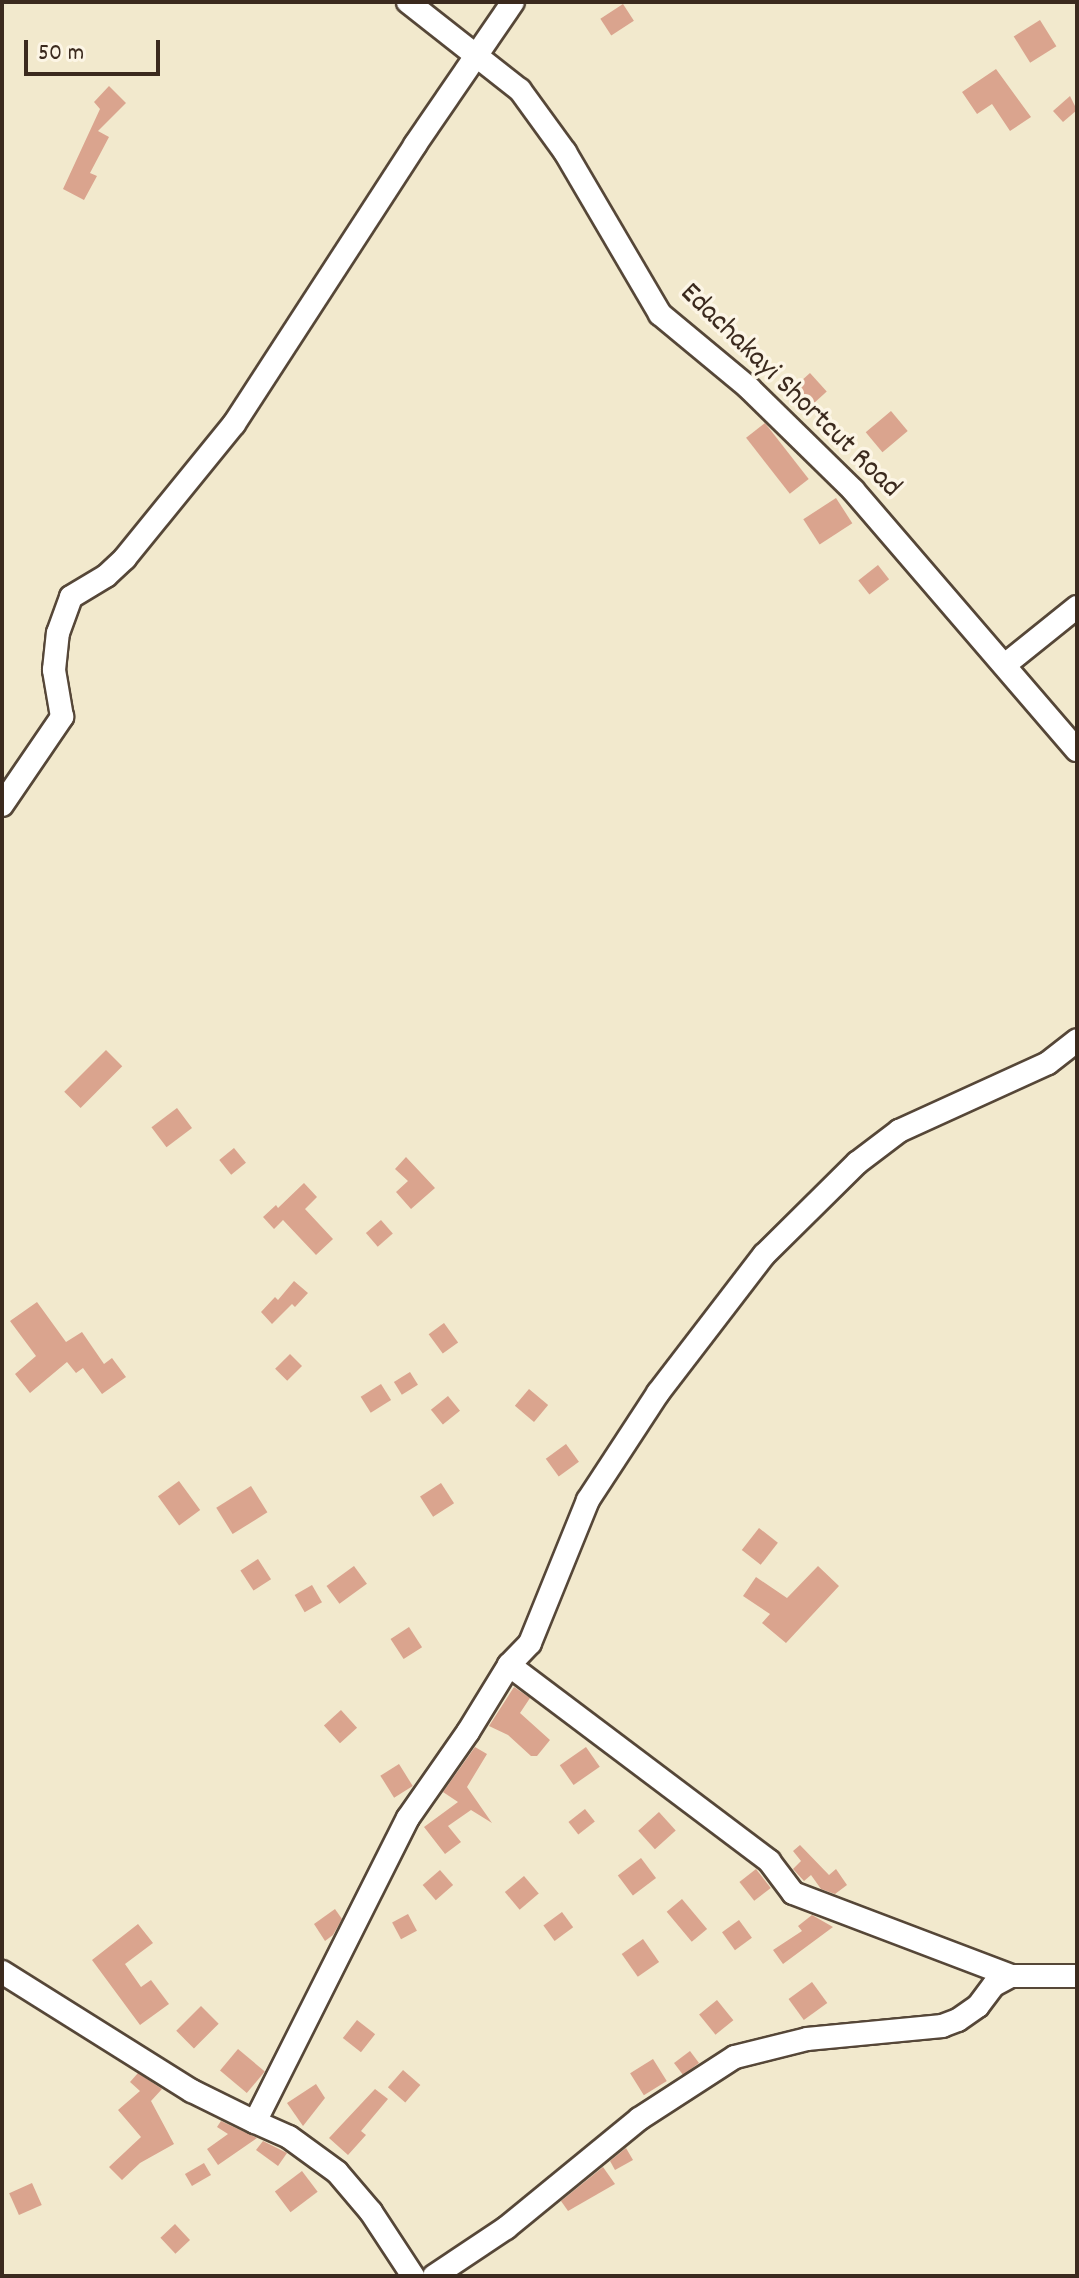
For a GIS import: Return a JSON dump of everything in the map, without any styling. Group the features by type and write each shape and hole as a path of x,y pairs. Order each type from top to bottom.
{"street":[{"name":"Edachakayi Shortcut Road","path":"408,2 477,52 520,90 565,152 660,314 749,388 853,490 1077,750"},
{"path":"2,805 62,717 54,670 58,633 71,597 106,576 125,558 234,424 477,52 513,2"},
{"path":"1006,664 1077,607"},
{"path":"255,2122 408,1818 468,1732 509,1665 530,1643 588,1500 658,1393 764,1255 857,1163 899,1131 1048,1063 1077,1040"},
{"path":"509,1665 769,1861 793,1893 1011,1976 1077,1976"},
{"path":"2,1972 192,2091 289,2137 337,2172 371,2212 413,2276"},
{"path":"434,2276 506,2228 639,2119 735,2057 807,2039 942,2026 958,2020 978,2006 994,1985 1011,1976"}],"building":[{"path":"623,4 634,21 611,35 600,19"},
{"path":"1040,20 1056,46 1030,63 1014,36"},
{"path":"996,69 1031,117 1010,131 992,104 977,114 962,92"},
{"path":"109,86 126,103 98,131 109,137 90,173 97,176 84,200 63,189 100,109 94,102"},
{"path":"1070,96 1077,110 1063,122 1053,111"},
{"path":"810,373 827,392 804,412 788,393"},
{"path":"891,411 908,431 882,452 866,432"},
{"path":"765,423 809,479 790,494 746,438"},
{"path":"836,498 852,523 820,544 803,519"},
{"path":"878,565 889,579 869,595 858,580"},
{"path":"106,1050 122,1066 81,1108 64,1092"},
{"path":"177,1108 192,1128 166,1147 151,1127"},
{"path":"234,1148 246,1163 231,1175 219,1160"},
{"path":"406,1157 435,1188 411,1209 396,1192 408,1181 395,1169"},
{"path":"304,1183 317,1197 305,1209 333,1239 316,1255 283,1220 274,1229 263,1217 276,1205 278,1208"},
{"path":"381,1220 393,1234 378,1247 366,1233"},
{"path":"294,1281 308,1293 272,1324 261,1312 275,1297 278,1300"},
{"path":"37,1302 66,1342 82,1332 104,1364 112,1358 126,1377 102,1394 83,1368 76,1373 67,1362 30,1393 15,1374 36,1356 10,1321"},
{"path":"444,1323 458,1342 443,1354 429,1334"},
{"path":"290,1354 302,1366 287,1381 275,1369"},
{"path":"410,1372 418,1385 402,1395 394,1382"},
{"path":"381,1384 391,1400 371,1413 361,1397"},
{"path":"529,1389 548,1405 534,1422 515,1406"},
{"path":"448,1396 460,1411 443,1425 431,1410"},
{"path":"566,1444 579,1462 559,1476 546,1459"},
{"path":"179,1481 200,1510 179,1525 158,1496"},
{"path":"441,1483 454,1503 433,1517 420,1497"},
{"path":"251,1486 267,1512 233,1534 216,1508"},
{"path":"759,1528 778,1543 761,1565 742,1550"},
{"path":"258,1559 271,1579 253,1591 240,1570"},
{"path":"354,1566 367,1584 339,1604 326,1586"},
{"path":"818,1566 839,1586 786,1643 762,1623 770,1614 743,1596 756,1577 787,1598"},
{"path":"312,1585 322,1602 305,1612 295,1595"},
{"path":"409,1627 422,1647 404,1659 391,1639"},
{"path":"514,1687 530,1698 520,1713 550,1740 537,1756 531,1756 508,1735 489,1726"},
{"path":"341,1710 357,1728 340,1743 324,1725"},
{"path":"475,1747 487,1754 467,1787 492,1823 471,1810 448,1826 461,1842 445,1854 424,1827 458,1802 443,1792"},
{"path":"586,1747 600,1767 574,1785 560,1765"},
{"path":"399,1764 413,1786 394,1798 380,1776"},
{"path":"585,1809 595,1822 578,1835 568,1822"},
{"path":"659,1812 676,1831 655,1849 638,1831"},
{"path":"800,1845 829,1875 836,1869 847,1885 835,1894 821,1889 811,1875 804,1881 793,1869 801,1861 793,1851"},
{"path":"641,1858 656,1878 633,1895 618,1875"},
{"path":"756,1869 771,1888 754,1901 739,1882"},
{"path":"440,1870 453,1885 436,1900 423,1885"},
{"path":"524,1876 539,1894 520,1910 505,1892"},
{"path":"682,1899 707,1929 692,1942 667,1912"},
{"path":"335,1909 342,1919 333,1935 325,1941 314,1924"},
{"path":"562,1912 573,1927 555,1941 543,1926"},
{"path":"408,1914 417,1931 401,1939 392,1922"},
{"path":"812,1915 833,1927 783,1964 773,1950 802,1931 798,1926"},
{"path":"739,1920 752,1938 735,1950 722,1932"},
{"path":"138,1924 153,1943 125,1964 141,1987 151,1980 169,2004 140,2025 92,1960"},
{"path":"643,1939 659,1962 638,1977 622,1954"},
{"path":"812,1982 827,2003 804,2020 789,1999"},
{"path":"717,2000 733,2020 715,2035 699,2014"},
{"path":"201,2006 219,2024 194,2048 176,2031"},
{"path":"357,2020 375,2034 361,2052 343,2038"},
{"path":"238,2049 265,2071 247,2093 220,2070"},
{"path":"690,2051 699,2063 683,2075 674,2063"},
{"path":"653,2059 667,2081 644,2095 630,2073"},
{"path":"403,2070 420,2085 405,2102 388,2087"},
{"path":"138,2073 162,2089 151,2101 174,2144 140,2163 122,2180 109,2167 141,2137 118,2110 140,2091 130,2082"},
{"path":"316,2084 325,2098 303,2126 287,2103"},
{"path":"375,2089 388,2099 361,2131 366,2135 348,2155 329,2138"},
{"path":"221,2121 257,2138 218,2165 207,2149 228,2134 217,2127"},
{"path":"263,2141 287,2153 278,2166 256,2150"},
{"path":"626,2148 633,2160 615,2170 610,2161"},
{"path":"204,2163 211,2175 192,2186 185,2174"},
{"path":"603,2167 615,2184 568,2211 561,2201"},
{"path":"302,2171 318,2192 290,2212 275,2191"},
{"path":"32,2183 42,2205 19,2215 9,2193"},
{"path":"175,2224 190,2240 175,2254 160,2238"}]}
